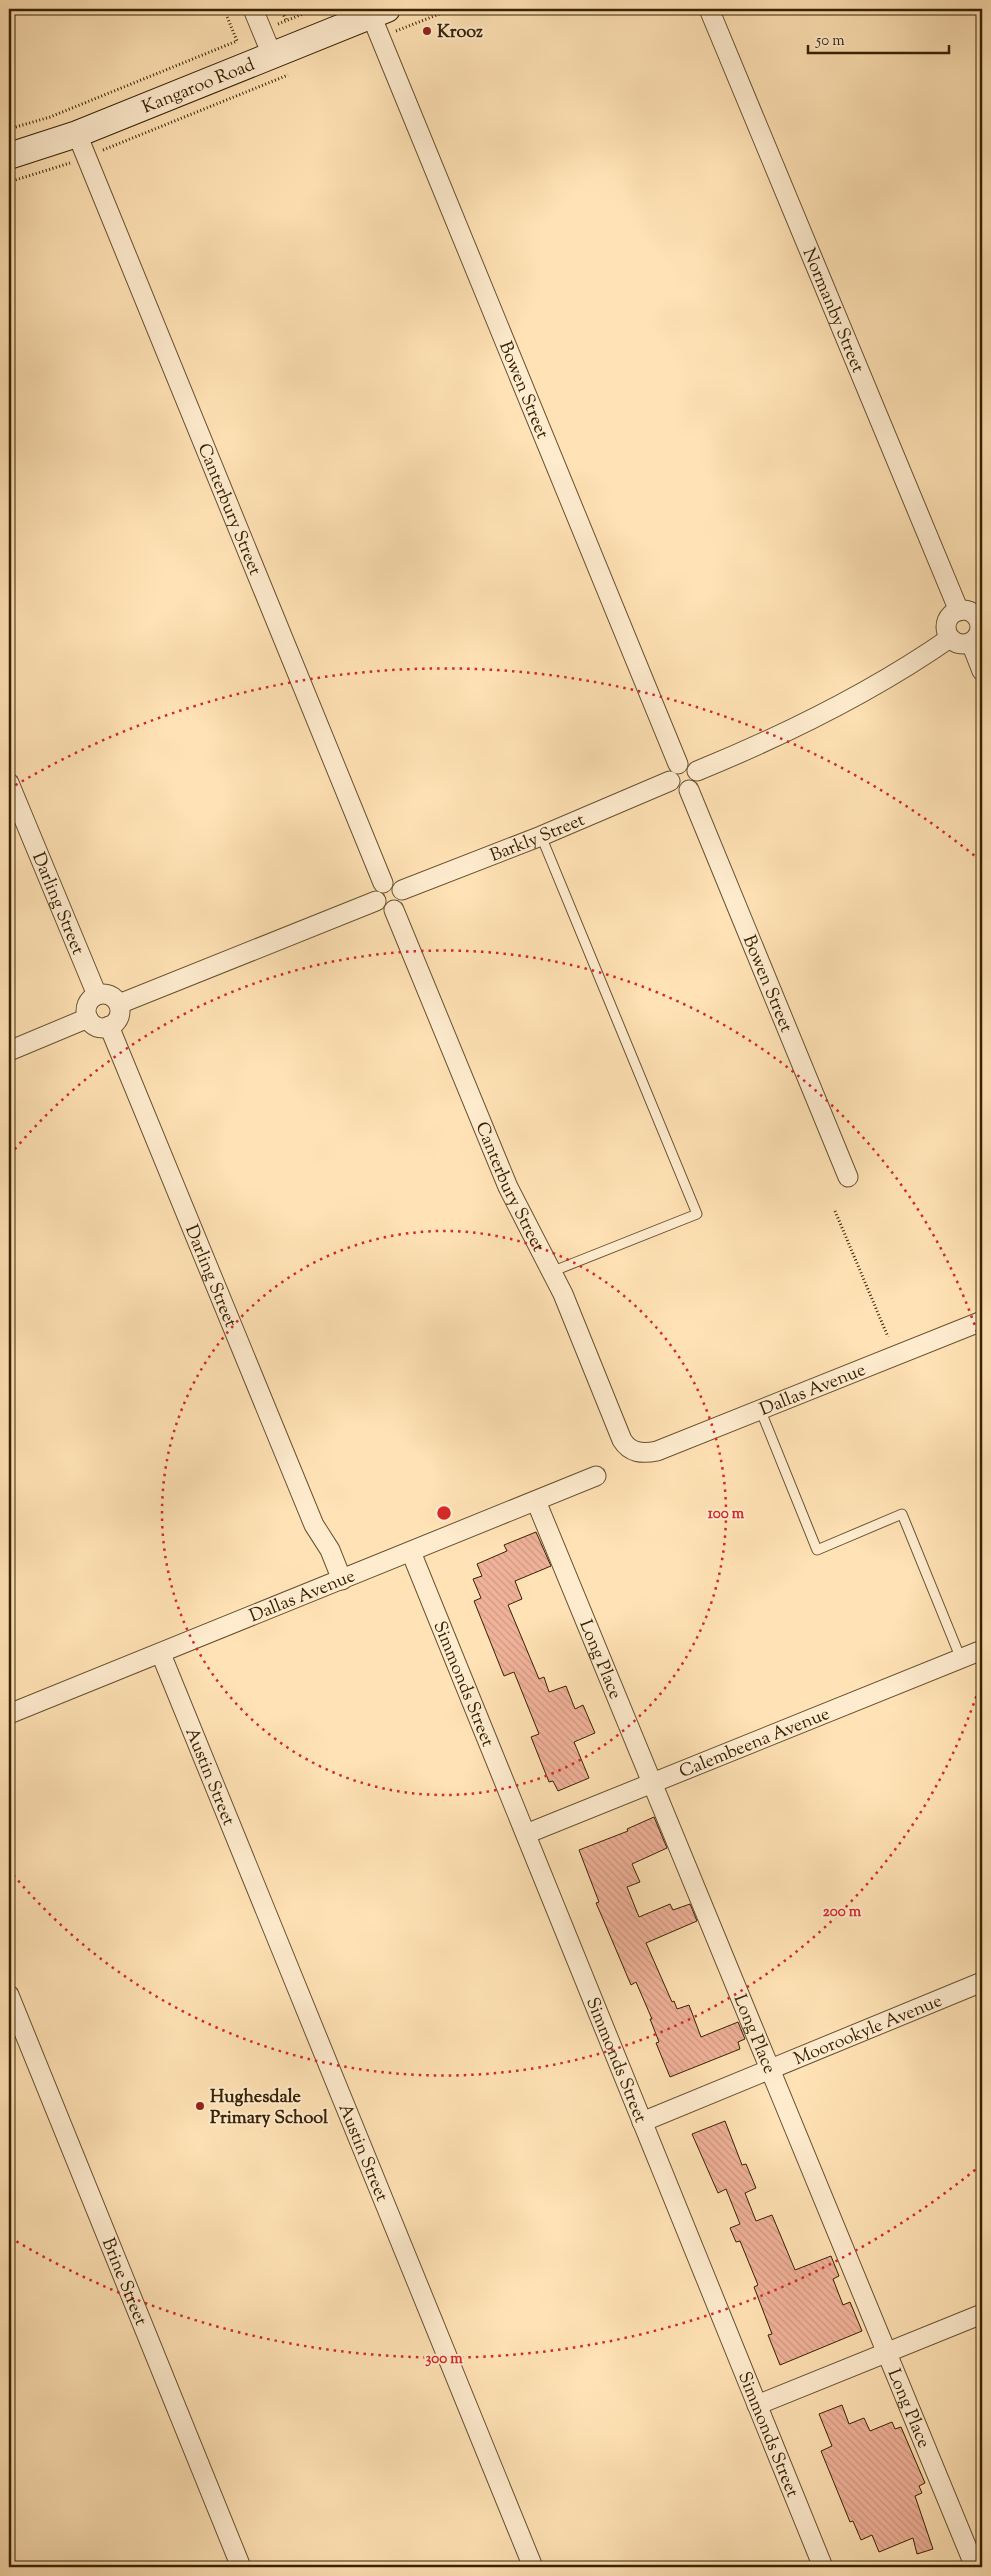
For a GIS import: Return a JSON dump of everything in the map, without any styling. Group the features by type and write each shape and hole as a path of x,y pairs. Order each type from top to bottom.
{"street":[{"path":"253,9 272,55"},
{"name":"Normanby Street","path":"710,9 958,611"},
{"name":"Kangaroo Road","path":"9,156 77,134 272,55 384,19"},
{"name":"Bowen Street","path":"384,19 674,772"},
{"name":"Canterbury Street","path":"77,134 384,883"},
{"path":"958,611 970,611 980,617 979,635 971,643 959,644 950,638 947,622 949,617 958,611"},
{"path":"697,771 763,744 831,710 897,673 950,638"},
{"path":"971,643 982,671"},
{"path":"691,764 697,771 696,784 690,790 680,790 674,772 691,764"},
{"name":"Barkly Street","path":"402,890 541,836 674,772"},
{"name":"Darling Street","path":"9,783 97,995"},
{"name":"Bowen Street","path":"690,790 848,1177"},
{"path":"392,882 402,890 403,899 394,910 381,908 376,902 377,889 384,883 392,882"},
{"path":"119,1004 376,902"},
{"name":"Canterbury Street","path":"394,910 508,1186 563,1294 622,1440 629,1448 641,1453"},
{"path":"107,994 119,1004 120,1015 114,1024 99,1027 88,1018 87,1008 97,995 107,994"},
{"path":"9,1051 88,1018"},
{"name":"Darling Street","path":"109,1026 314,1525 319,1555 337,1582"},
{"name":"Dallas Avenue","path":"641,1453 656,1451 982,1321"},
{"name":"Dallas Avenue","path":"9,1714 161,1654 596,1476"},
{"name":"Long Place","path":"536,1501 975,2567"},
{"name":"Simmonds Street","path":"411,1552 824,2567"},
{"name":"Calembeena Avenue","path":"526,1834 982,1650"},
{"name":"Austin Street","path":"161,1654 532,2567"},
{"name":"Moorookyle Avenue","path":"642,2122 982,1982"},
{"name":"Brine Street","path":"9,1995 241,2567"},
{"path":"757,2405 982,2314"}],"lane":[{"path":"541,836 697,1214 551,1272"},
{"path":"760,1409 817,1550 902,1514 961,1659"}],"path":[{"path":"9,129 50,117 237,41 224,9"},
{"path":"281,9 286,20 315,9"},
{"path":"384,19 452,9"},
{"path":"104,150 294,73"},
{"path":"9,182 76,161"},
{"path":"835,1211 888,1337"}],"building":[{"path":"536,1532 551,1566 515,1581 522,1599 508,1605 539,1679 544,1677 549,1692 566,1686 575,1709 583,1705 595,1733 574,1742 589,1778 558,1791 553,1781 549,1782 531,1737 539,1734 514,1672 504,1676 474,1601 481,1598 473,1579 482,1576 477,1564 507,1551 504,1545"},
{"path":"654,1817 667,1848 632,1864 640,1882 627,1887 639,1917 670,1904 673,1910 690,1904 697,1921 646,1943 672,2002 674,2001 677,2009 689,2005 701,2037 738,2022 745,2039 738,2042 740,2049 670,2077 656,2043 659,2042 650,2019 652,2019 636,1982 631,1985 596,1903 599,1902 579,1850 628,1831 627,1829"},
{"path":"725,2121 742,2165 746,2164 756,2188 745,2193 756,2221 772,2215 795,2270 831,2256 839,2276 833,2279 843,2305 850,2302 862,2331 780,2365 768,2335 772,2334 754,2287 758,2285 740,2241 736,2242 730,2228 740,2224 726,2189 718,2193 692,2134"},
{"path":"842,2405 849,2424 864,2418 870,2431 892,2422 895,2429 901,2427 925,2483 919,2486 922,2493 915,2496 933,2549 917,2554 913,2538 879,2552 872,2535 861,2540 853,2521 850,2522 821,2451 832,2446 819,2414"}],"place":[{"name":"Krooz","path":"427,31"},
{"name":"Hughesdale Primary School","path":"200,2106"}]}
